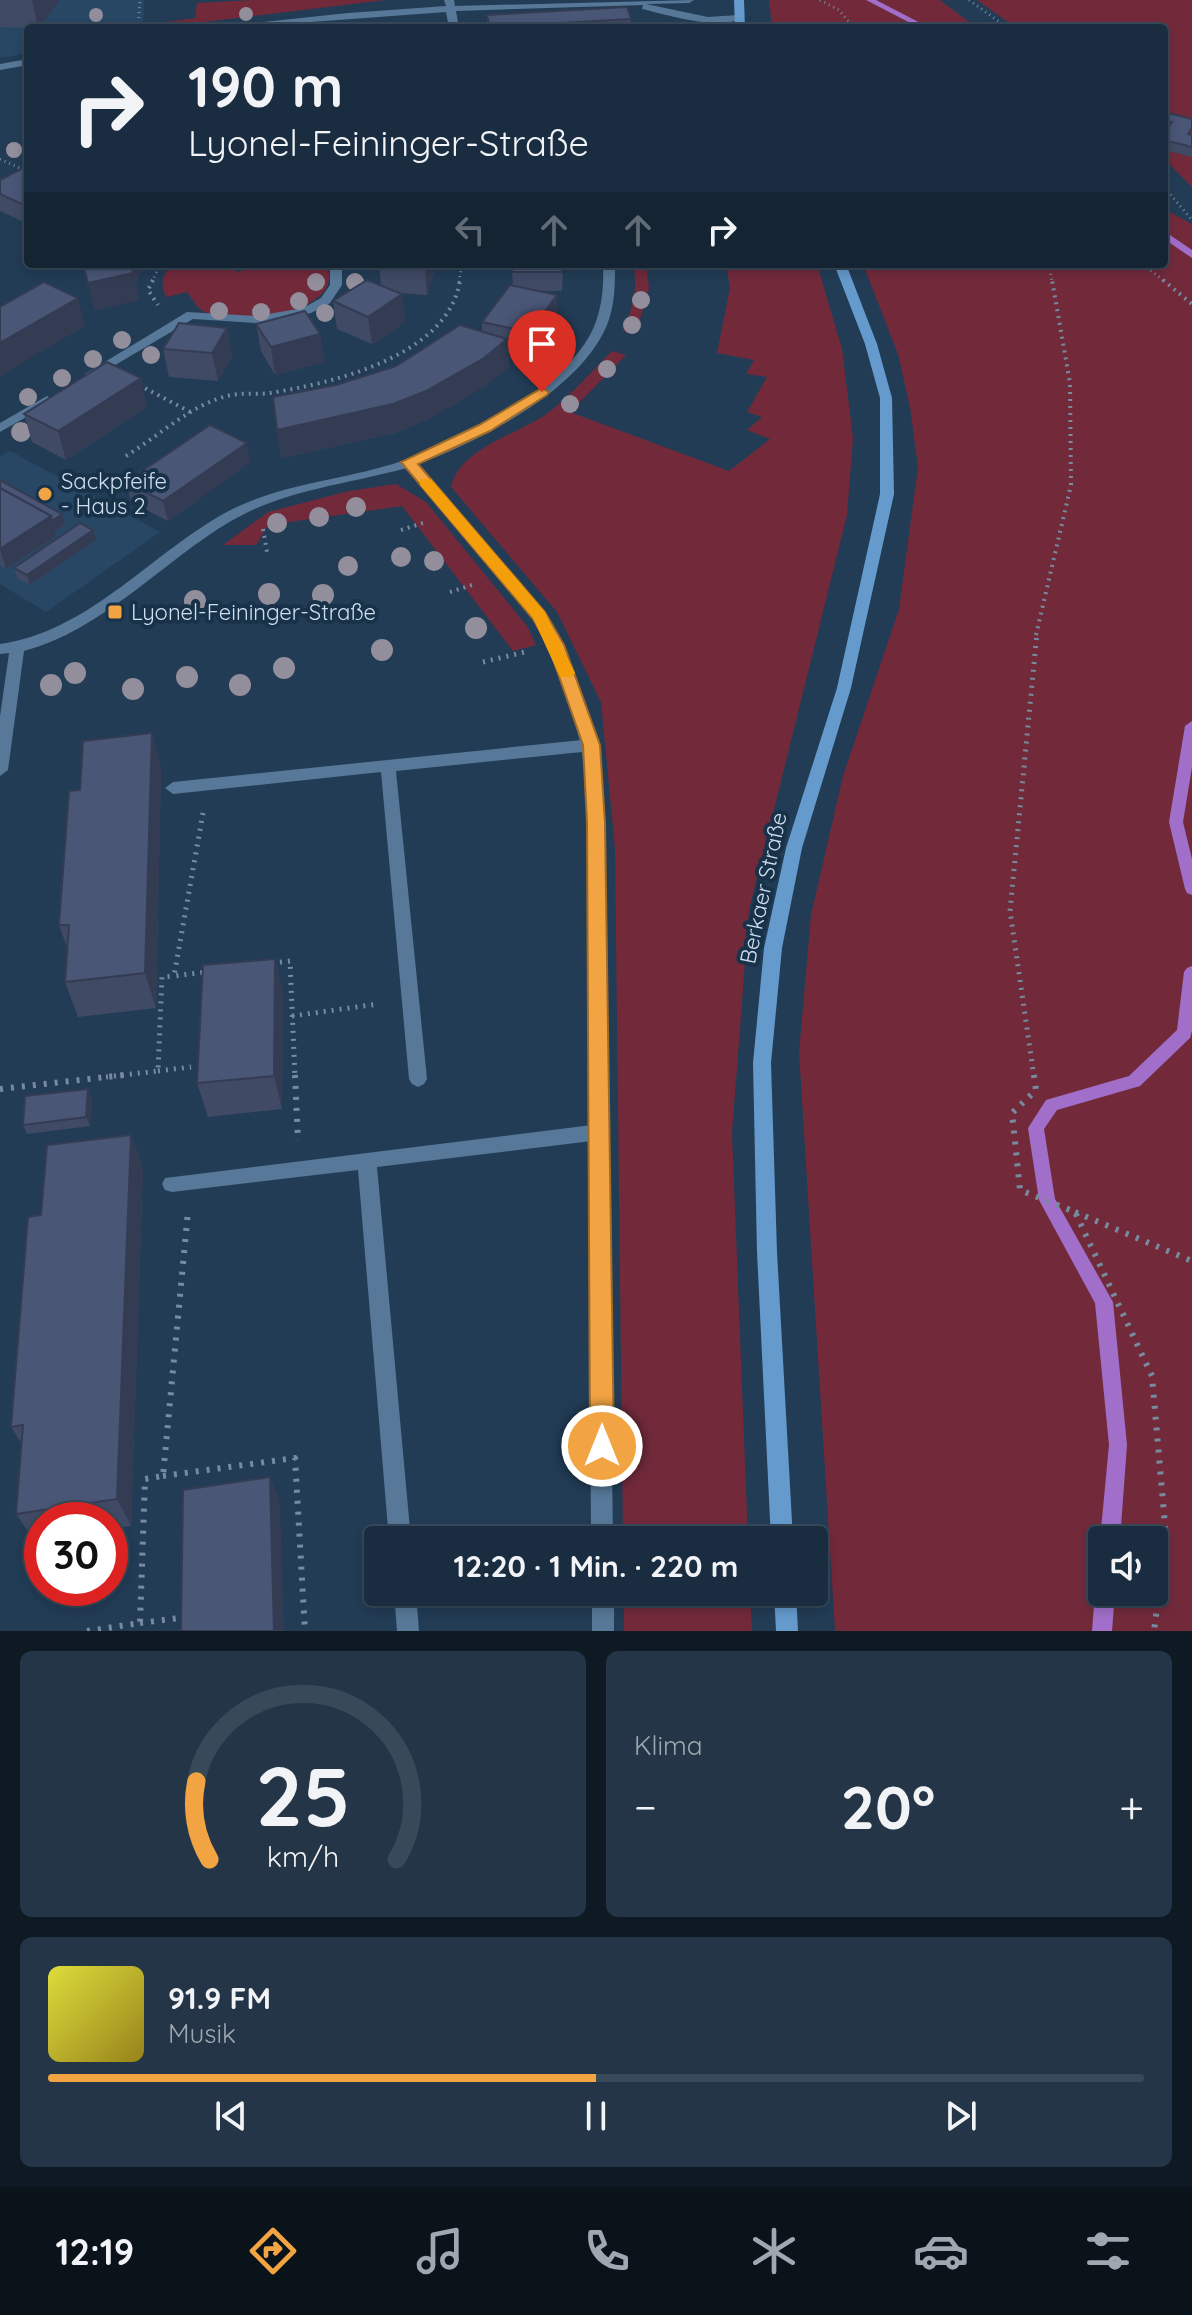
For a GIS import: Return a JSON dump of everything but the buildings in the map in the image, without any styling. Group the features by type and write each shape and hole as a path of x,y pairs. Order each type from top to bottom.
{"main road":[{"path":"739,0 739,23"},
{"name":"Berkaer Straße","path":"781,1526 767,1252 762,1063 773,948 794,848 844,688 887,494 886,398 871,344 842,268"},
{"path":"786,1606 787,1631"}],"street":[{"path":"269,24 450,3 635,5 689,0"},
{"path":"450,3 453,24"},
{"path":"635,5 739,23"},
{"path":"0,67 24,63"},
{"path":"78,382 191,315 223,322 261,321 313,308 332,290 338,274 337,268"},
{"path":"0,649 17,650 74,622 227,517 287,492 409,462 452,445 518,409 573,362 596,334 607,304 609,268"},
{"path":"0,428 65,389"},
{"path":"409,462 540,616 556,645 592,745 600,1132 602,1526"},
{"path":"0,770 17,650"},
{"path":"173,788 592,745"},
{"path":"388,767 418,1079"},
{"path":"181,1183 600,1132"},
{"path":"367,1160 399,1526"},
{"path":"406,1606 408,1631"},
{"path":"603,1606 603,1631"}],"path":[{"path":"138,24 140,0"},
{"path":"820,0 839,10 851,24"},
{"path":"969,0 1002,24"},
{"path":"0,159 24,170"},
{"path":"1168,192 1192,220"},
{"path":"126,456 224,396 309,386 365,369 407,349 441,323 451,308 461,282 462,268"},
{"path":"1050,268 1070,383 1071,485 1033,649 1010,911 1036,1090 1012,1113 1020,1190 1192,1261"},
{"path":"1148,268 1192,304"},
{"path":"104,366 195,415"},
{"path":"483,662 556,645"},
{"path":"174,976 208,785"},
{"path":"261,965 290,961 299,1169"},
{"path":"158,1071 162,977 217,971"},
{"path":"292,1016 410,1000"},
{"path":"0,1089 191,1067"},
{"path":"163,1476 181,1183"},
{"path":"1075,1212 1152,1376 1166,1537 1154,1631"},
{"path":"140,1623 145,1479 295,1458 305,1631"},
{"path":"87,1631 179,1618"}],"shaded area":[{"path":"0,0 144,0 143,24 24,24 24,54 0,58"},
{"path":"385,0 187,24 152,24 195,18 197,3"},
{"path":"769,0 940,0 972,24 772,24"},
{"path":"977,0 1192,0 1192,187 1168,163 1168,24 1010,24"},
{"path":"1168,211 1192,224 1192,1631 835,1631 799,1052 811,915 843,776 899,609 918,467 910,407 898,354 865,268 1168,268"},
{"path":"169,268 230,268 239,272 246,268 327,268 329,281 321,295 305,305 284,313 237,318 203,311 187,292 166,297 163,280"},
{"path":"633,268 646,268 649,288 636,333 623,331 634,298"},
{"path":"727,268 818,268 842,349 853,438 847,515 749,910 732,1133 747,1526 623,1526 615,849 601,702 557,612 451,487 467,461 553,409 612,351 626,355 570,412 729,471 770,439 747,430 762,417 747,412 767,377 746,374 754,360 717,353 730,288"},
{"name":"Sackpfeife - Haus 2","path":"10,451 160,532 46,612 0,584 0,457"},
{"path":"396,484 426,502 527,626 536,645 513,651 402,506 268,525 256,545 223,545 268,512 349,491"},
{"path":"624,1606 751,1606 752,1631 624,1631"}],"waterway":[{"path":"870,0 918,24"},
{"path":"1168,237 1192,255"},
{"path":"1192,726 1176,822 1192,889"},
{"path":"1111,1526 1118,1445 1104,1302 1047,1200 1036,1128 1052,1105 1134,1081 1184,1033 1192,972"},
{"path":"1102,1631 1104,1606"}],"slow traffic":[{"path":"426,482 540,616 556,645 566,673"}],"place":[{"name":"Sackpfeife - Haus 2","path":"45,494"},
{"name":"Lyonel-Feininger-Straße","path":"115,612"}],"route":[{"path":"542,392 485,428 409,462 540,616 556,645 592,745 596,823 602,1446"}]}
